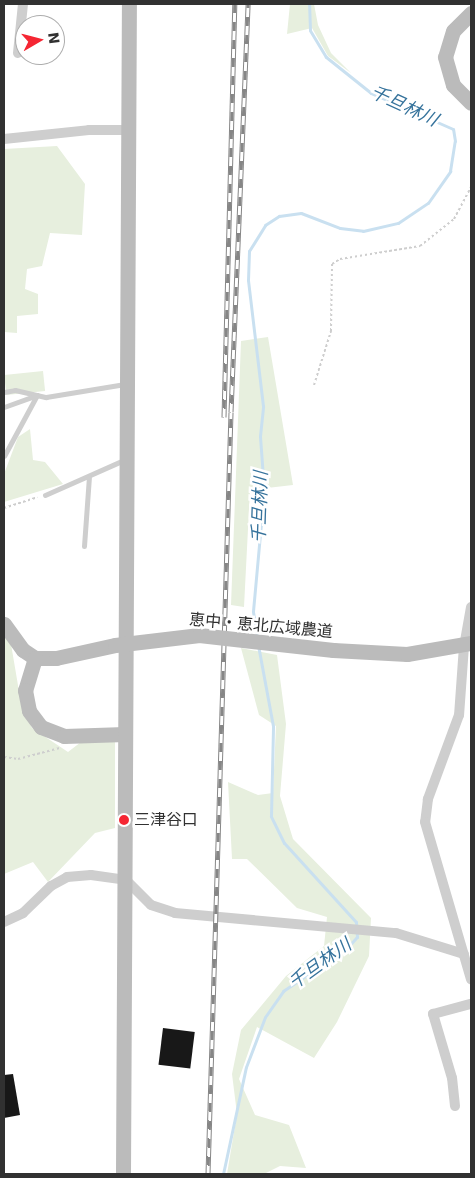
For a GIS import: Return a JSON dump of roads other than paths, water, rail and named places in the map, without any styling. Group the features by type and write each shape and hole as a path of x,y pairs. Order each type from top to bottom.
{"street":[{"path":"123,1174 126,880 125,384 129,4"},
{"path":"469,18 453,30 445,57 453,85 471,103"},
{"path":"4,139 90,130 127,130"},
{"path":"471,607 459,716 428,799 425,822 468,958 471,979"},
{"path":"4,624 23,650 35,658 25,690 29,711 51,732 76,737 125,734"},
{"name":"恵中・恵北広域農道","path":"35,658 56,658 115,644 199,635 333,650 407,654 468,644"},
{"path":"4,922 23,913 51,886 66,877 126,880 151,905 175,914 342,926 396,933 468,958"},
{"path":"455,1106 452,1078 433,1014 471,1004"}],"lane":[{"path":"4,392 15,390 46,398 125,384"},
{"path":"4,407 37,395"},
{"path":"4,456 37,395"},
{"path":"45,495 125,460"},
{"path":"84,546 89,477"}],"waterway":[{"name":"千旦林川","path":"257,637 253,611 264,491 260,436 263,406 248,280 249,251 265,225 279,216 301,213 340,228 363,231 398,223 428,203 450,171 455,141 453,129 371,93 326,57 310,30 309,4"},
{"name":"千旦林川","path":"223,1174 246,1067 265,1017 283,991 347,948 357,937 356,922 284,843 271,816 273,726 258,645"}],"railway":[{"path":"224,417 235,4"},
{"path":"208,1174 231,412 248,4"}],"place":[{"name":"三津谷口","path":"124,820"}]}
